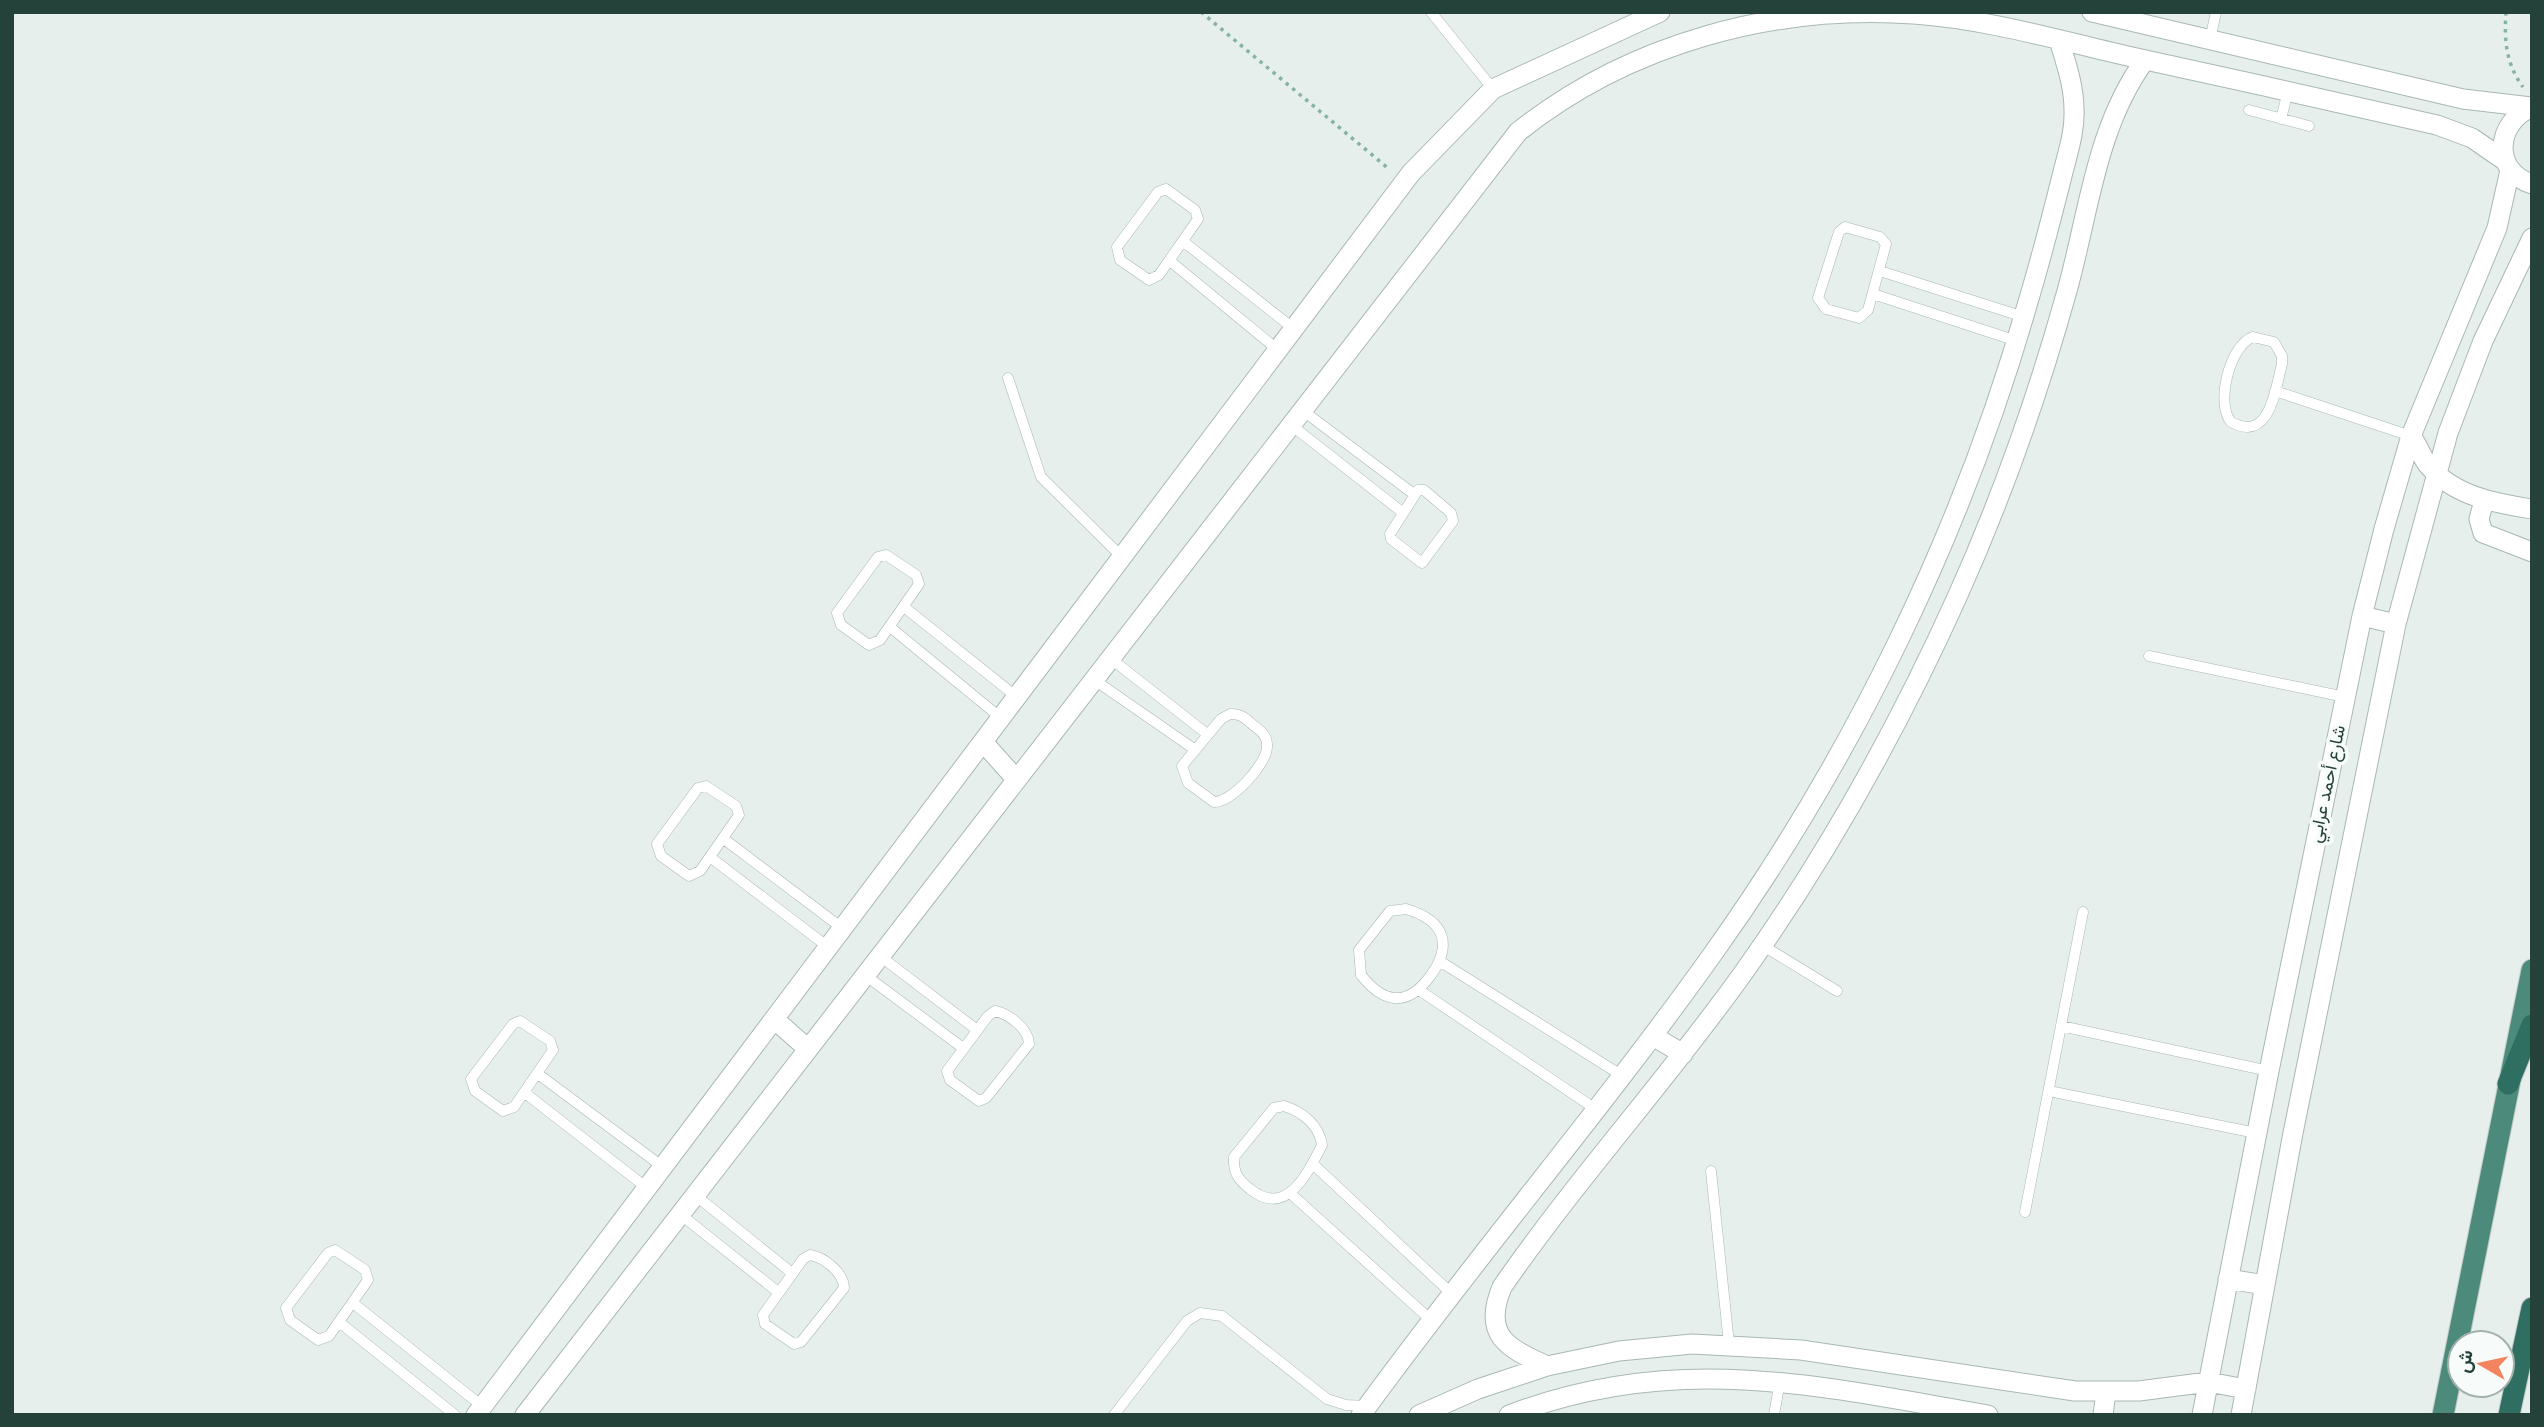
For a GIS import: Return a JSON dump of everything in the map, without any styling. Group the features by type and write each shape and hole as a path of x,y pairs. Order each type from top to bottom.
{"highway":[{"path":"2443,1415 2532,970"},
{"path":"2508,1084 2532,1025"},
{"path":"2509,1415 2532,1308"}],"street":[{"path":"479,1410 1411,173 1493,89 1660,12"},
{"path":"2092,12 2463,99 2529,101"},
{"path":"525,1415 1518,132 1554,104 1631,64 1695,39 1747,25 1825,13 1916,14 2059,40 2437,125 2472,138 2532,184"},
{"path":"1364,1410 1653,1036 1770,869 1869,696 1953,515 2017,341 2049,232 2075,113 2070,77 2059,40"},
{"path":"1547,1366 1512,1350 1502,1340 1494,1313 1502,1287 1683,1054 1762,945 1862,786 1912,691 1958,594 2000,495 2036,394 2067,291 2113,114 2145,60"},
{"name":"شارع أحمد عرابي","path":"2202,1415 2256,1133 2362,617 2411,436 2497,228 2507,165 2502,149 2506,128 2529,101"},
{"path":"2241,1415 2396,624 2435,472 2483,341 2532,237"},
{"path":"2411,436 2435,472 2484,501 2532,509"},
{"path":"2484,501 2479,519 2483,533 2532,552"},
{"path":"2362,617 2396,624"},
{"path":"983,742 1016,779"},
{"path":"774,1019 808,1049"},
{"path":"1653,1036 1683,1054"},
{"path":"2228,1279 2265,1285"},
{"path":"1419,1415 1478,1389 1547,1366 1619,1351 1729,1344 1801,1350 2106,1392 2208,1382 2246,1389"},
{"path":"1509,1415 1532,1411 1603,1388 1644,1381 1722,1377 1780,1381 1988,1415"},
{"path":"2103,1415 2106,1392"}],"lane":[{"path":"1431,12 1493,89"},
{"path":"2210,40 2216,12"},
{"path":"2281,119 2288,91"},
{"path":"2249,110 2309,127"},
{"path":"1161,190 1170,190 1198,214 1197,224 1184,242 1156,278 1149,279 1120,260 1116,252 1118,243 1161,190"},
{"path":"1850,227 1884,240 1886,249 1880,271 1866,314 1859,318 1826,309 1819,303 1818,294 1842,229 1850,227"},
{"path":"1184,242 1294,329"},
{"path":"1170,261 1278,350"},
{"path":"1880,271 2024,317"},
{"path":"1873,294 2017,341"},
{"path":"2267,338 2279,349 2282,364 2275,391 2268,415 2255,425 2238,425 2226,416 2222,401 2236,350 2246,340 2267,338"},
{"path":"1008,378 1041,477 1122,557"},
{"path":"2275,391 2411,436"},
{"path":"1296,417 1415,495"},
{"path":"1296,417 1402,512"},
{"path":"1419,490 1424,490 1453,517 1424,562 1420,562 1391,538 1391,530 1415,495 1419,490"},
{"path":"882,555 890,556 918,579 917,589 904,607 877,643 869,645 841,625 837,617 839,609 882,555"},
{"path":"904,607 1017,697"},
{"path":"890,626 1001,718"},
{"path":"2149,656 2345,697"},
{"path":"1110,658 1207,734"},
{"path":"1092,679 1194,749"},
{"path":"1225,715 1241,715 1265,737 1266,754 1231,798 1220,802 1209,799 1184,778 1182,766 1207,734 1225,715"},
{"path":"702,786 710,787 738,810 737,820 724,839 697,874 689,876 661,856 657,848 659,840 702,786"},
{"path":"724,839 842,929"},
{"path":"710,857 828,947"},
{"path":"1406,909 1418,912 1437,927 1443,945 1441,962 1419,990 1405,999 1384,996 1361,975 1359,950 1390,911 1406,909"},
{"path":"2025,1212 2083,912"},
{"path":"1762,945 1837,991"},
{"path":"880,956 977,1030"},
{"path":"1441,962 1621,1075"},
{"path":"865,975 963,1048"},
{"path":"1419,990 1597,1110"},
{"path":"999,1012 1026,1032 1029,1040 1027,1048 983,1100 974,1100 948,1076 949,1066 963,1048 991,1013 999,1012"},
{"path":"516,1022 525,1022 552,1045 552,1056 538,1074 511,1110 503,1111 475,1091 471,1084 473,1075 516,1022"},
{"path":"2061,1026 2269,1071"},
{"path":"538,1074 663,1167"},
{"path":"2049,1091 2256,1133"},
{"path":"524,1093 647,1188"},
{"path":"1274,1108 1294,1109 1316,1126 1322,1145 1312,1164 1290,1193 1278,1200 1261,1198 1241,1182 1233,1167 1234,1157 1274,1108"},
{"path":"1312,1164 1452,1294"},
{"path":"1711,1171 1729,1344"},
{"path":"1290,1193 1432,1321"},
{"path":"695,1195 792,1273"},
{"path":"680,1214 778,1292"},
{"path":"331,1251 340,1251 367,1274 366,1284 353,1303 326,1339 318,1340 290,1321 286,1313 288,1304 331,1251"},
{"path":"814,1255 841,1275 845,1283 842,1292 798,1344 789,1343 763,1320 764,1310 778,1292 806,1256 814,1255"},
{"path":"353,1303 479,1410"},
{"path":"1114,1415 1187,1321 1208,1312 1222,1316 1328,1399 1364,1410"},
{"path":"339,1322 455,1415"},
{"path":"1774,1415 1780,1381"}],"path":[{"path":"1200,12 1388,168"},
{"path":"2506,12 2505,43 2508,59 2529,101"}]}
